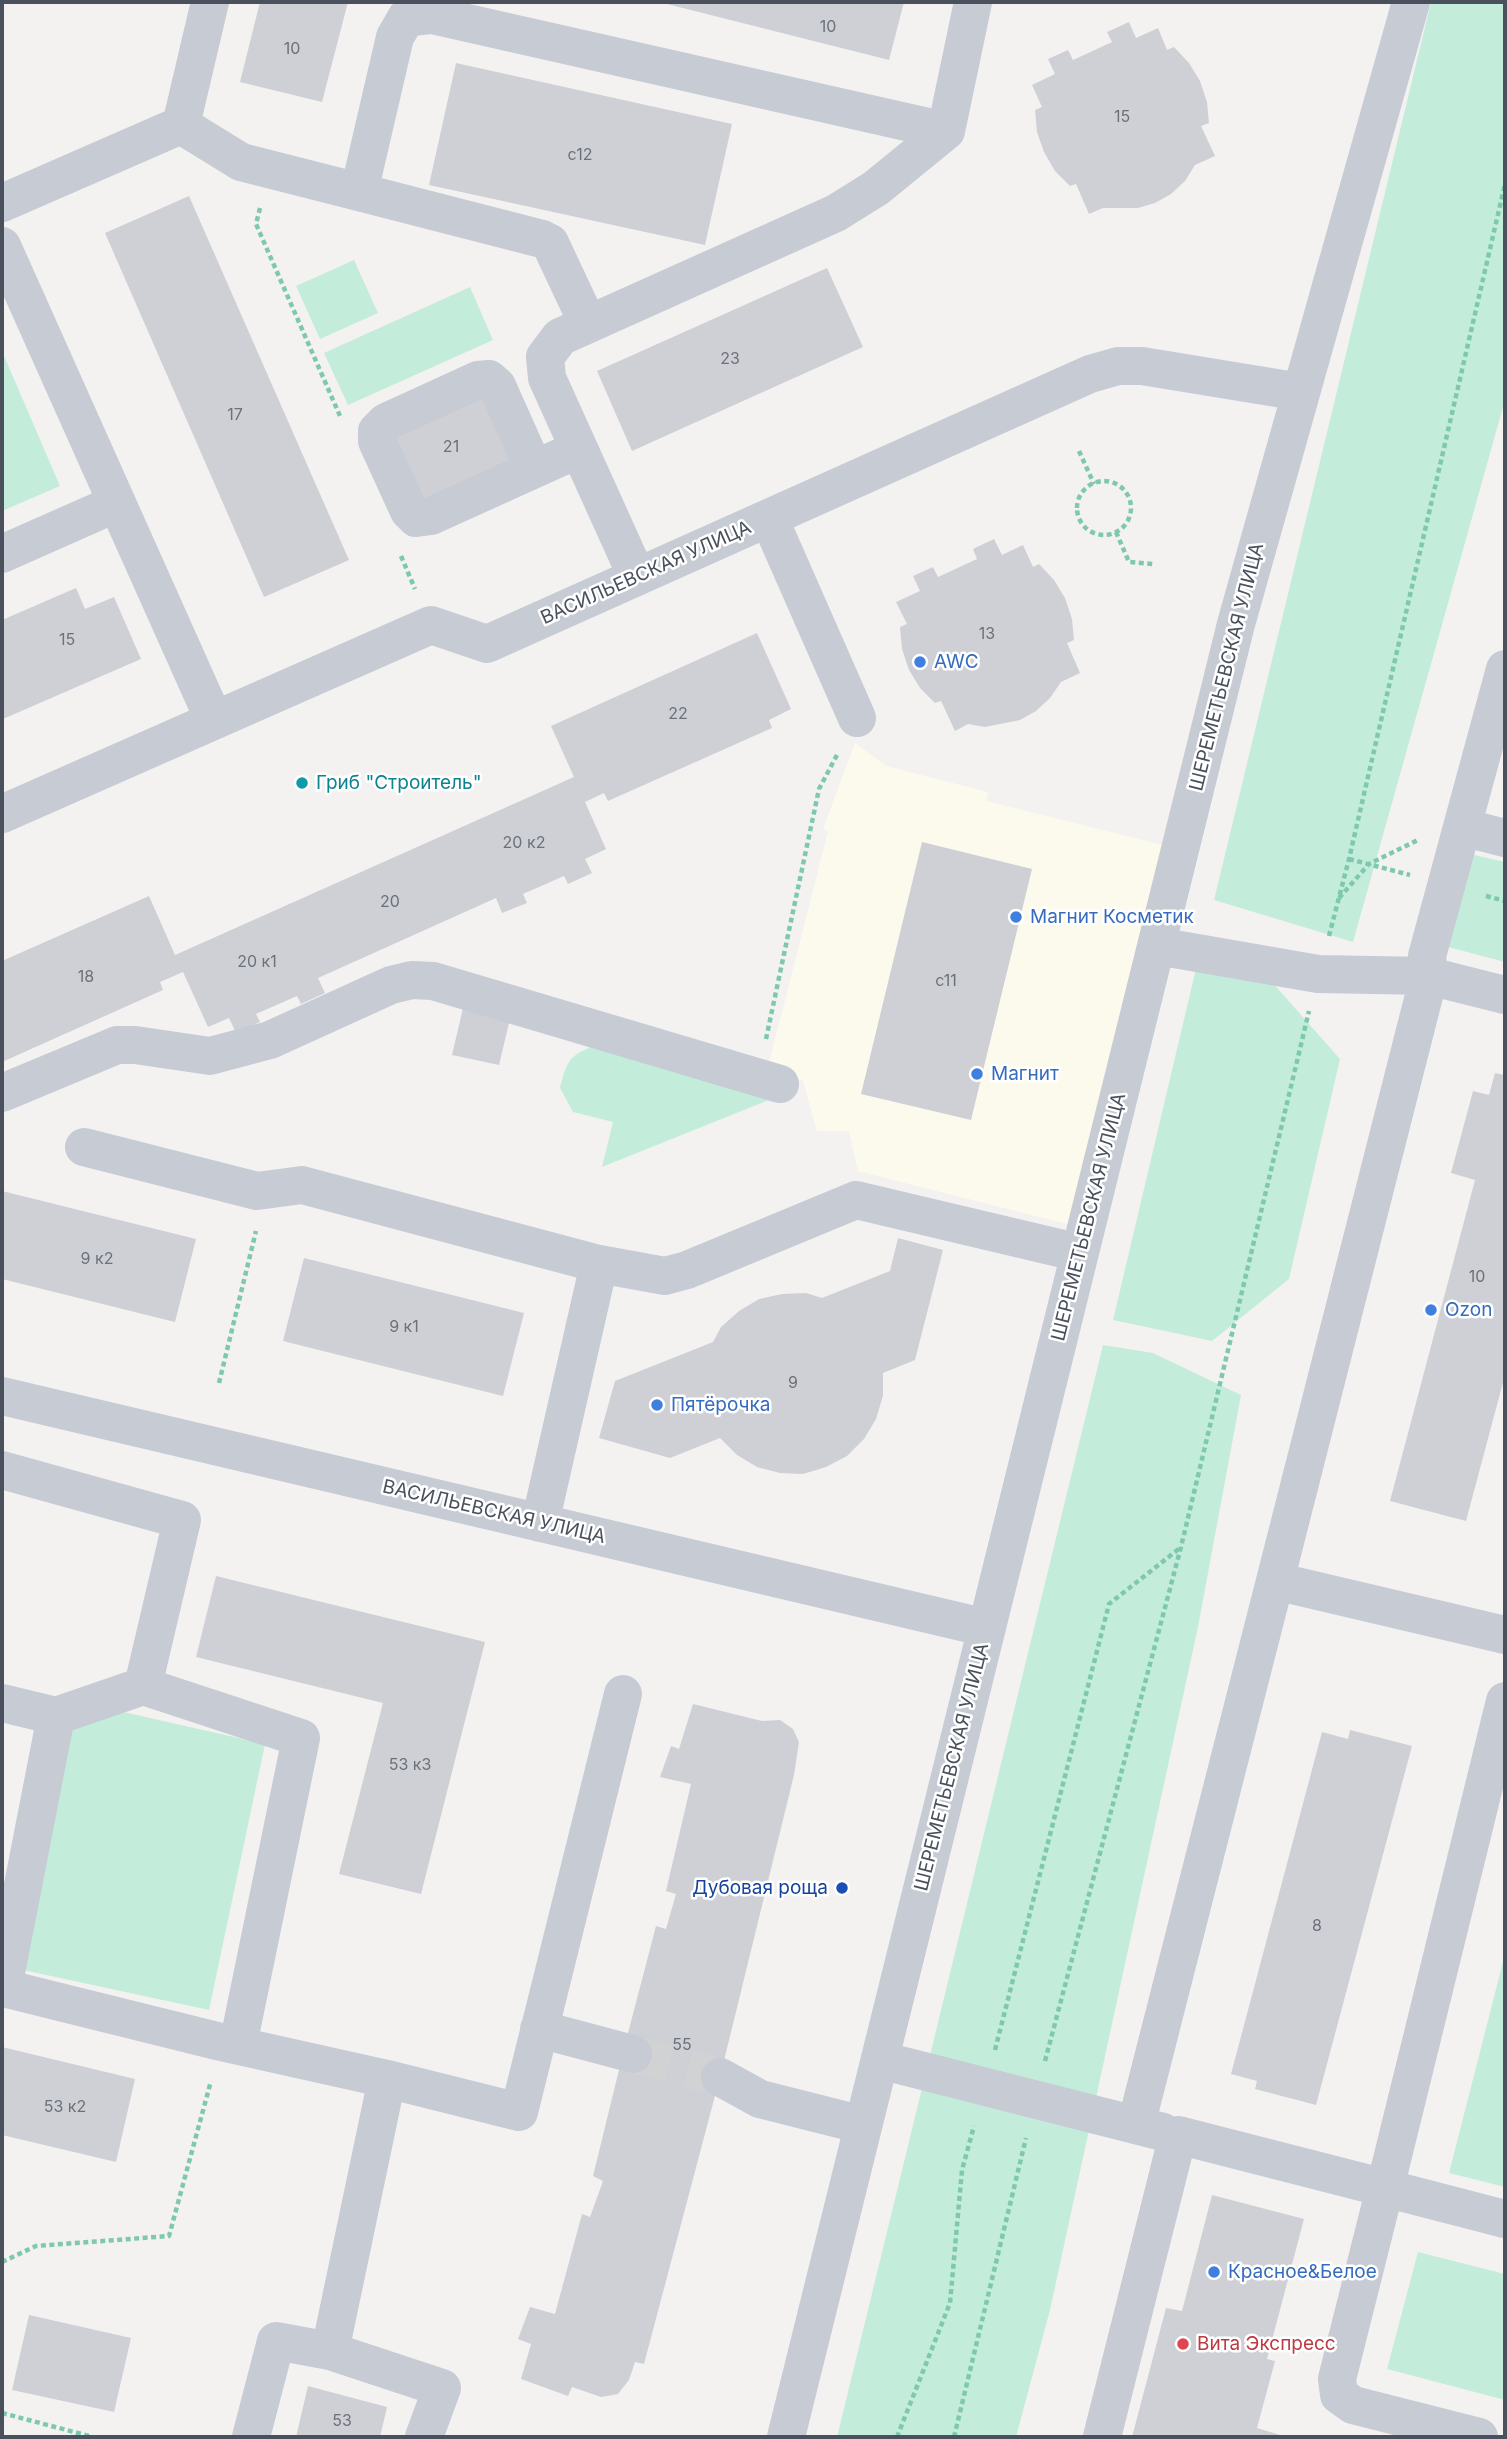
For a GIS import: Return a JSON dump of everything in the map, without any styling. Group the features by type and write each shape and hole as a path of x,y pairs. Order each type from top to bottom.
{"street":[{"path":"181,125 210,2"},
{"path":"637,578 547,379 545,357 560,337 836,213 876,188 946,131 972,2"},
{"name":"ШЕРЕМЕТЬЕВСКАЯ УЛИЦА","path":"786,2437 1236,624 1411,2"},
{"path":"359,192 395,37 407,18 432,15 946,131"},
{"path":"181,125 241,162 542,239 554,228 588,324"},
{"path":"2,203 181,125"},
{"path":"2,246 214,720"},
{"name":"ВАСИЛЬЕВСКАЯ УЛИЦА","path":"431,625 487,644 1090,374 1118,366 1142,366 1301,392"},
{"path":"534,469 579,449"},
{"path":"2,554 117,503"},
{"path":"769,518 857,718"},
{"path":"2,814 431,625"},
{"path":"1136,2125 1429,976 1427,956 1505,669"},
{"path":"1462,827 1505,838"},
{"path":"1157,946 1318,974 1429,976 1505,995"},
{"path":"2,1093 117,1045 135,1045 210,1056 270,1040 391,985 412,981 433,981 769,1081"},
{"path":"84,1147 257,1191 302,1185 599,1264 665,1276 687,1270 856,1200 1080,1253"},
{"path":"540,1523 599,1264"},
{"name":"ВАСИЛЬЕВСКАЯ УЛИЦА","path":"2,1396 987,1628"},
{"path":"2,1470 182,1520 143,1686"},
{"path":"1275,1581 1505,1635"},
{"path":"2,1703 56,1716 143,1686 301,1738 230,2044"},
{"path":"56,1716 3,1988 519,2112 623,1694"},
{"path":"1479,2437 1353,2405 1339,2395 1337,2379 1505,1702"},
{"path":"539,2029 633,2054"},
{"path":"880,2060 1505,2219"},
{"path":"720,2077 760,2099 863,2125"},
{"path":"330,2351 387,2079"},
{"path":"1102,2437 1178,2135"},
{"path":"251,2437 276,2340 330,2351 442,2388 424,2437"}],"path":[{"path":"270,169 256,224 340,417"},
{"path":"1326,947 1505,184"},
{"path":"1079,451 1094,484"},
{"path":"1099,481 1111,482 1122,488 1129,498 1131,510 1127,521 1116,531 1108,535 1096,534 1086,528 1079,519 1077,507 1080,495 1099,481"},
{"path":"1116,531 1129,562 1153,564"},
{"path":"396,545 431,625"},
{"path":"769,1081 819,789 857,718"},
{"path":"1339,899 1369,864 1426,835 1462,827"},
{"path":"954,2437 1035,2100 1181,1547 1311,1003"},
{"path":"219,1383 258,1221"},
{"path":"897,2437 950,2302 962,2170 1109,1604 1181,1547"},
{"path":"2,2262 36,2246 169,2236 230,2044"},
{"path":"2,2413 93,2437"}],"shaded area":[{"path":"855,743 886,766 988,792 986,801 1167,846 1071,1225 858,1171 849,1131 817,1131 803,1081 768,1067 828,832 823,829"}],"green space":[{"path":"1431,2 1505,2 1505,400 1353,942 1214,900"},
{"path":"354,260 378,313 320,339 296,286"},
{"path":"470,287 493,340 348,405 324,353"},
{"path":"2,351 60,486 2,511"},
{"path":"1453,850 1505,862 1505,962 1429,942"},
{"path":"1203,939 1271,981 1340,1059 1289,1279 1212,1341 1113,1320"},
{"path":"592,1047 769,1100 602,1167 613,1122 573,1112 560,1088 569,1062"},
{"path":"1103,1345 1153,1353 1241,1395 1198,1627 1050,2310 1016,2437 837,2437"},
{"path":"106,1708 265,1744 209,2010 23,1970 71,1728"},
{"path":"1505,1954 1505,2187 1449,2173"},
{"path":"1418,2252 1505,2274 1505,2400 1387,2369"}],"building":[{"path":"260,2 348,2 322,102 240,82"},
{"path":"659,2 904,2 889,60"},
{"path":"1129,22 1136,38 1158,28 1167,50 1174,47 1189,63 1200,81 1207,102 1209,123 1201,126 1215,156 1195,165 1185,181 1171,194 1155,203 1138,208 1103,208 1089,214 1076,184 1070,186 1055,171 1044,152 1037,132 1035,110 1042,107 1032,85 1055,74 1048,59 1068,50 1073,60 1112,42 1107,32"},
{"path":"456,63 732,124 705,245 429,185"},
{"path":"189,196 349,560 264,597 105,233"},
{"path":"827,268 863,347 632,451 597,371"},
{"path":"482,394 512,461 421,501 391,433"},
{"path":"994,539 1002,555 1023,545 1033,567 1039,564 1054,580 1065,598 1072,619 1074,640 1067,643 1080,673 1061,682 1050,698 1036,711 1020,720 985,727 968,724 955,731 941,701 935,703 920,688 909,670 902,649 900,627 907,624 896,602 920,591 913,576 933,567 938,577 977,559 973,549"},
{"path":"76,588 85,609 114,597 141,659 3,719 2,620"},
{"path":"757,633 791,709 769,720 772,728 608,801 604,793 585,802 606,849 585,859 592,873 568,884 564,876 523,894 527,903 502,913 496,898 338,969 318,978 325,993 301,1004 297,996 256,1014 260,1022 236,1033 229,1018 208,1027 183,972 160,982 163,990 2,1062 2,961 149,896 175,955 574,777 551,726"},
{"path":"922,842 1032,869 971,1120 861,1094"},
{"path":"463,1008 510,1019 499,1065 452,1055"},
{"path":"1495,1073 1505,1075 1505,1375 1466,1521 1390,1501 1475,1180 1451,1173 1473,1091 1489,1095"},
{"path":"2,1191 196,1239 175,1322 2,1279"},
{"path":"898,1238 943,1250 915,1360 883,1373 883,1396 876,1419 864,1439 847,1456 826,1467 803,1474 780,1473 757,1467 737,1455 720,1438 670,1458 599,1438 615,1381 713,1342 721,1327 739,1311 759,1299 806,1293 822,1298 890,1271"},
{"path":"304,1258 524,1313 503,1396 283,1341"},
{"path":"216,1576 485,1642 421,1894 339,1874 383,1703 196,1657"},
{"path":"693,1704 762,1721 780,1720 793,1729 799,1742 794,1775 720,2077 644,2364 635,2362 629,2380 618,2394 601,2397 572,2387 568,2396 521,2379 531,2344 518,2339 530,2307 555,2314 582,2214 590,2217 603,2181 593,2176 628,2033 656,1926 666,1929 676,1894 666,1891 691,1784 660,1777 671,1746 679,1749"},
{"path":"1350,1730 1412,1746 1316,2105 1255,2089 1257,2081 1231,2074 1322,1732 1348,1739"},
{"path":"2,2047 135,2079 116,2162 2,2135"},
{"path":"1212,2195 1304,2219 1267,2359 1275,2361 1257,2428 1287,2437 1132,2437 1166,2308 1182,2311"},
{"path":"29,2315 131,2338 114,2412 12,2390"},
{"path":"308,2386 387,2407 380,2437 296,2437"}],"tunnel":[{"path":"633,2054 720,2077"}],"place":[{"name":"AWC","path":"920,662"},
{"name":"Гриб \"Строитель\"","path":"302,783"},
{"name":"Магнит Косметик","path":"1016,917"},
{"name":"Магнит","path":"977,1074"},
{"name":"Ozon","path":"1431,1310"},
{"name":"Пятёрочка","path":"657,1405"},
{"name":"Дубовая роща","path":"842,1888"},
{"name":"Красное&Белое","path":"1214,2272"},
{"name":"Вита Экспресс","path":"1183,2344"}]}
